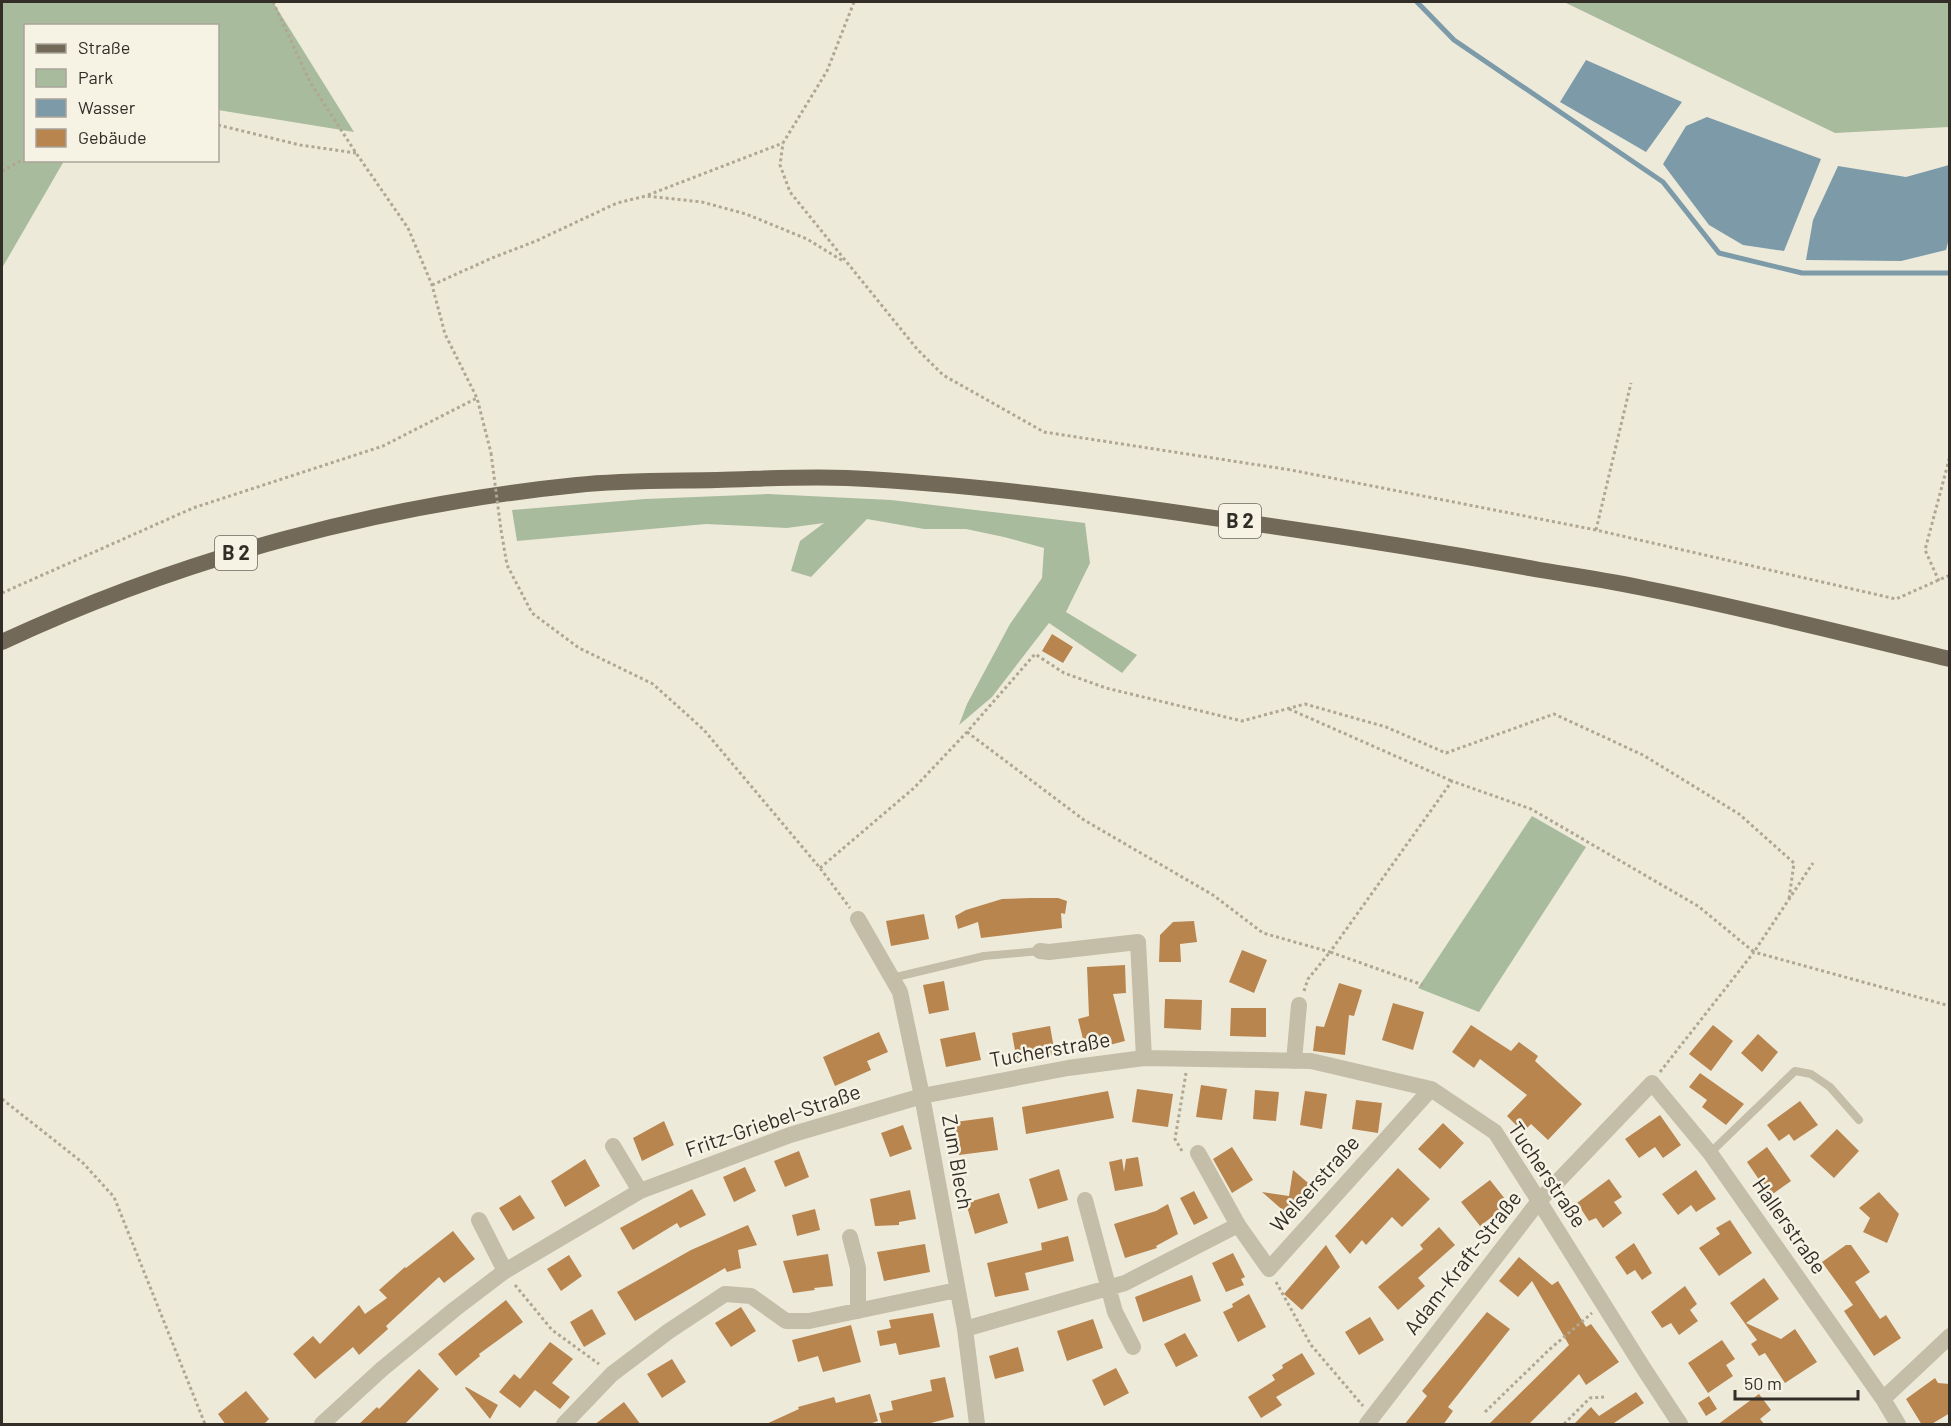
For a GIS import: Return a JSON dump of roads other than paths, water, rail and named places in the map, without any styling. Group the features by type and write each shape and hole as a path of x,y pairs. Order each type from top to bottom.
{"main road":[{"name":"B 2","path":"2,642 38,625 151,581 238,552 363,519 481,497 581,484 840,478 997,490 1118,504 1388,543 1647,589 1950,658"}],"street":[{"name":"Zum Blech","path":"858,919 900,992 922,1096 965,1329 977,1425"},
{"path":"1040,951 1049,952 1138,942 1144,1058"},
{"path":"1294,1061 1299,1005"},
{"name":"Tucherstraße","path":"922,1096 1068,1068 1144,1058 1311,1061 1431,1089 1495,1132 1680,1425"},
{"name":"Hallerstraße","path":"1652,1083 1710,1154 1883,1399 1898,1425"},
{"name":"Adam-Kraft-Straße","path":"1369,1421 1539,1201 1652,1083"},
{"name":"Welserstraße","path":"1198,1153 1238,1225 1269,1269 1431,1089"},
{"name":"Fritz-Griebel-Straße","path":"322,1425 382,1369 455,1309 505,1272 640,1191 789,1135 922,1096"},
{"path":"613,1146 640,1191"},
{"path":"1085,1200 1114,1312 1133,1347"},
{"path":"479,1220 505,1272"},
{"name":"Welserstraße","path":"965,1329 1125,1283 1238,1225"},
{"path":"850,1237 858,1268 858,1311"},
{"path":"564,1425 612,1374 669,1331 725,1294 751,1296 786,1321 809,1321 957,1290"},
{"path":"1883,1399 1950,1336"}],"lane":[{"path":"892,978 984,956 1040,951"},
{"path":"1710,1154 1795,1071 1811,1074 1830,1088 1859,1120"}],"water":[{"path":"1586,60 1682,102 1646,152 1560,102"},
{"path":"1707,117 1821,159 1784,251 1743,245 1709,225 1663,164 1686,126"},
{"path":"1949,165 1950,235 1946,250 1901,261 1806,260 1813,220 1838,166 1906,177"}],"waterway":[{"path":"1417,2 1454,40 1663,182 1719,253 1802,273 1950,273"}]}
